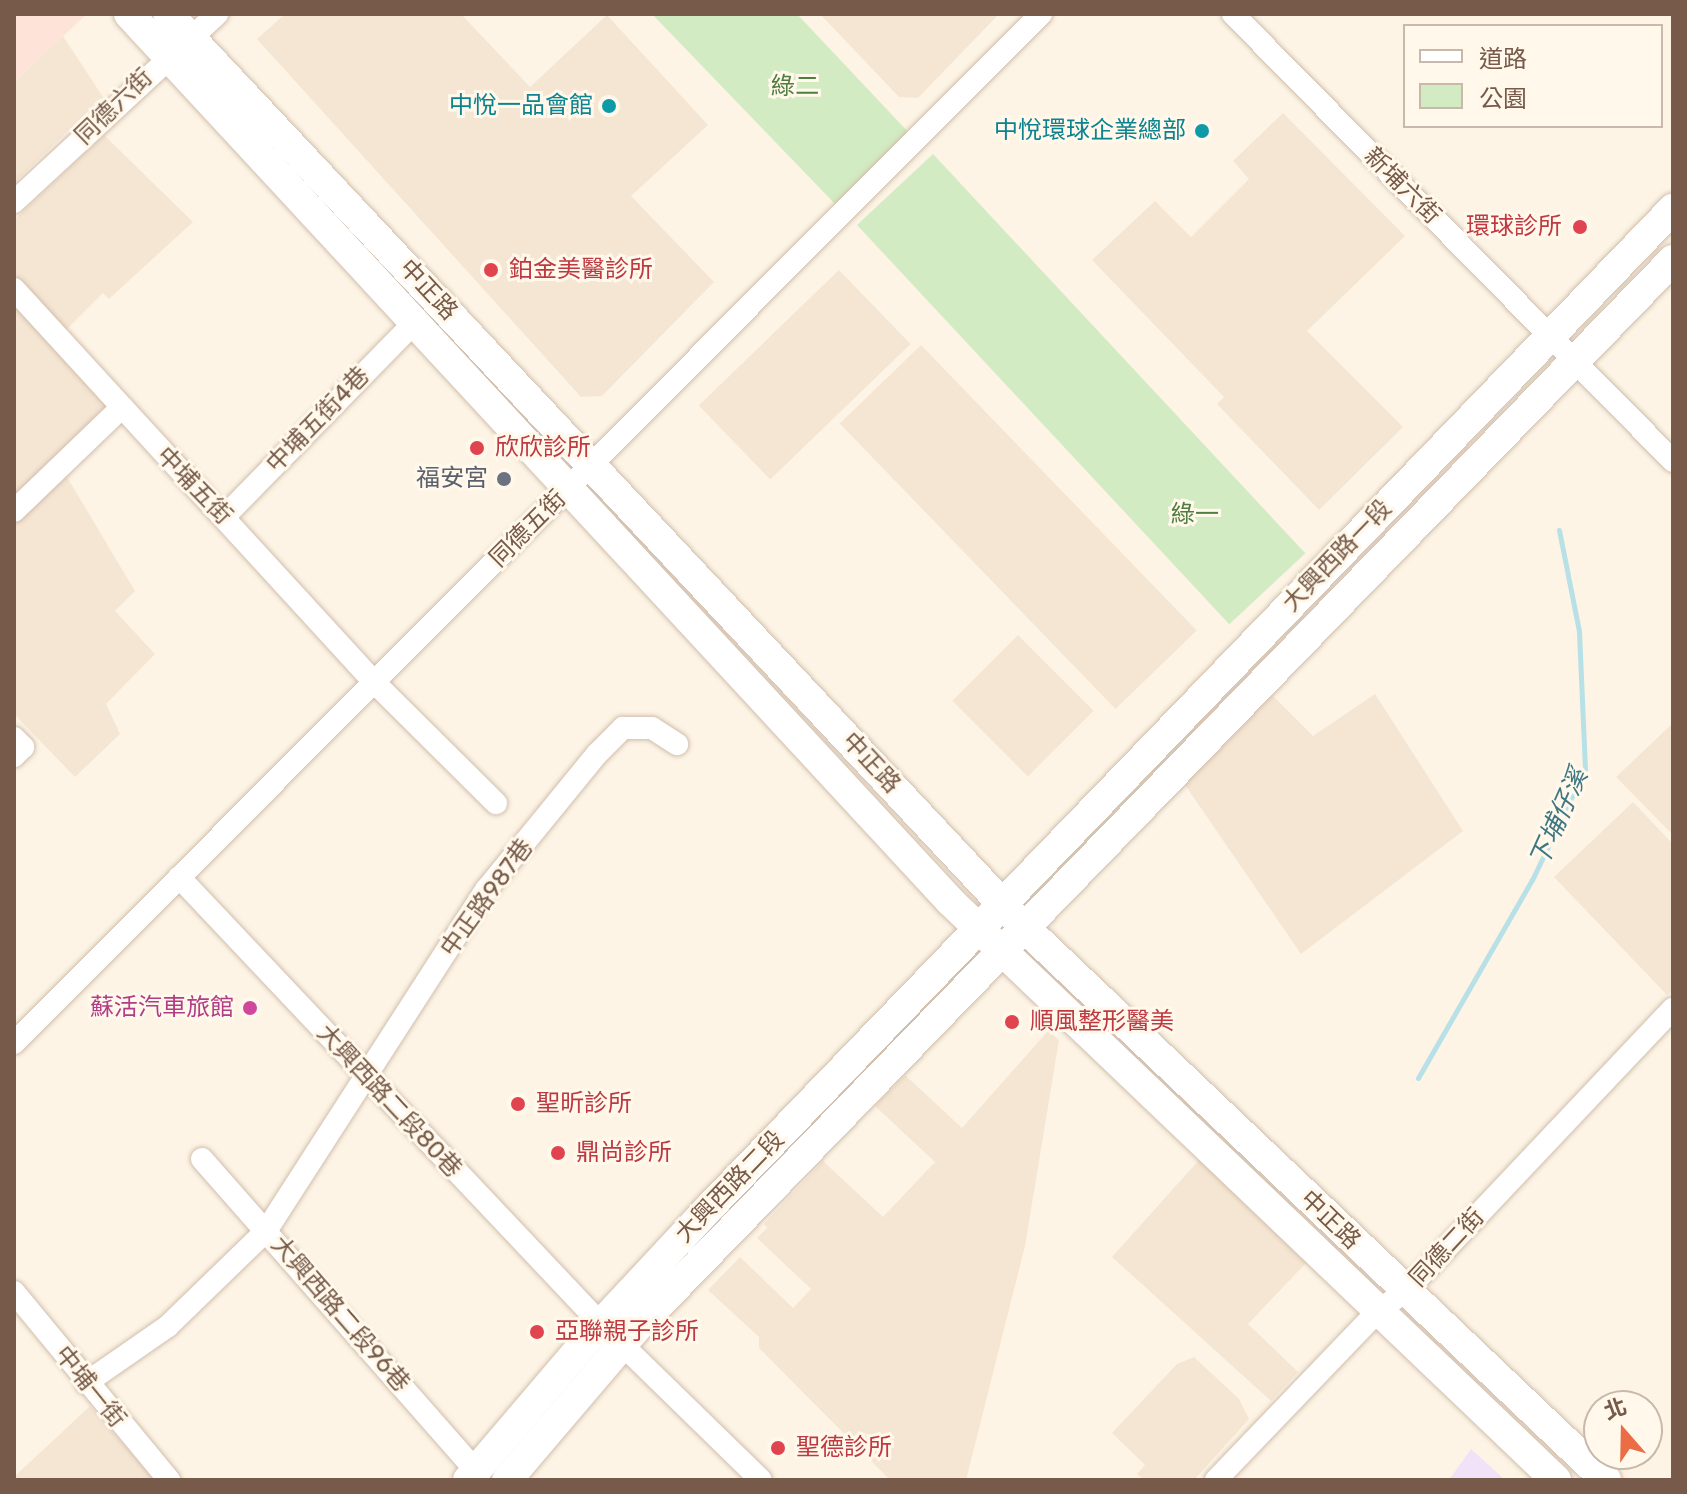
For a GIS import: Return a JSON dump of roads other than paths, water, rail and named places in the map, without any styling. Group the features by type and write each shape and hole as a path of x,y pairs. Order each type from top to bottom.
{"street":[{"name":"中正路","path":"129,14 179,48 591,464 1024,927 1606,1480"},
{"name":"中正路","path":"168,14 179,48 413,324 978,928 1556,1480"},
{"name":"同德六街","path":"14,202 217,14"},
{"name":"同德五街","path":"14,1043 1041,14"},
{"name":"新埔六街","path":"1233,14 1673,461"},
{"name":"大興西路一段","path":"1002,904 1552,338 1673,209"},
{"name":"大興西路一段","path":"1024,927 1673,260"},
{"name":"中埔五街","path":"14,289 374,682 496,803"},
{"name":"中埔五街4巷","path":"225,516 413,324"},
{"path":"14,511 122,407"},
{"name":"中正路987巷","path":"86,1383 168,1326 266,1231 486,890 623,728 652,728 677,744"},
{"path":"14,738 23,747 14,756"},
{"name":"大興西路二段80巷","path":"179,877 366,1079 611,1334 761,1480"},
{"name":"大興西路二段","path":"507,1480 611,1334 1002,904"},
{"name":"大興西路二段","path":"472,1475 1024,927"},
{"name":"同德二街","path":"1216,1480 1379,1310 1405,1292 1673,1009"},
{"name":"大興西路二段96巷","path":"202,1159 472,1475"},
{"name":"中埔一街","path":"14,1292 169,1480"}],"waterway":[{"name":"下埔仔溪","path":"1418,1078 1532,880 1585,769 1579,631 1559,530"}],"place":[{"name":"中悅一品會館","path":"609,106"},
{"name":"中悅環球企業總部","path":"1202,131"},
{"name":"環球診所","path":"1580,227"},
{"name":"鉑金美醫診所","path":"491,270"},
{"name":"欣欣診所","path":"477,448"},
{"name":"福安宮","path":"504,479"},
{"name":"蘇活汽車旅館","path":"250,1008"},
{"name":"順風整形醫美","path":"1012,1022"},
{"name":"聖昕診所","path":"518,1104"},
{"name":"鼎尚診所","path":"558,1153"},
{"name":"亞聯親子診所","path":"537,1332"},
{"name":"聖德診所","path":"778,1448"}],"park label":[{"name":"綠二","path":"795,87"},
{"name":"綠一","path":"1195,515"}]}
